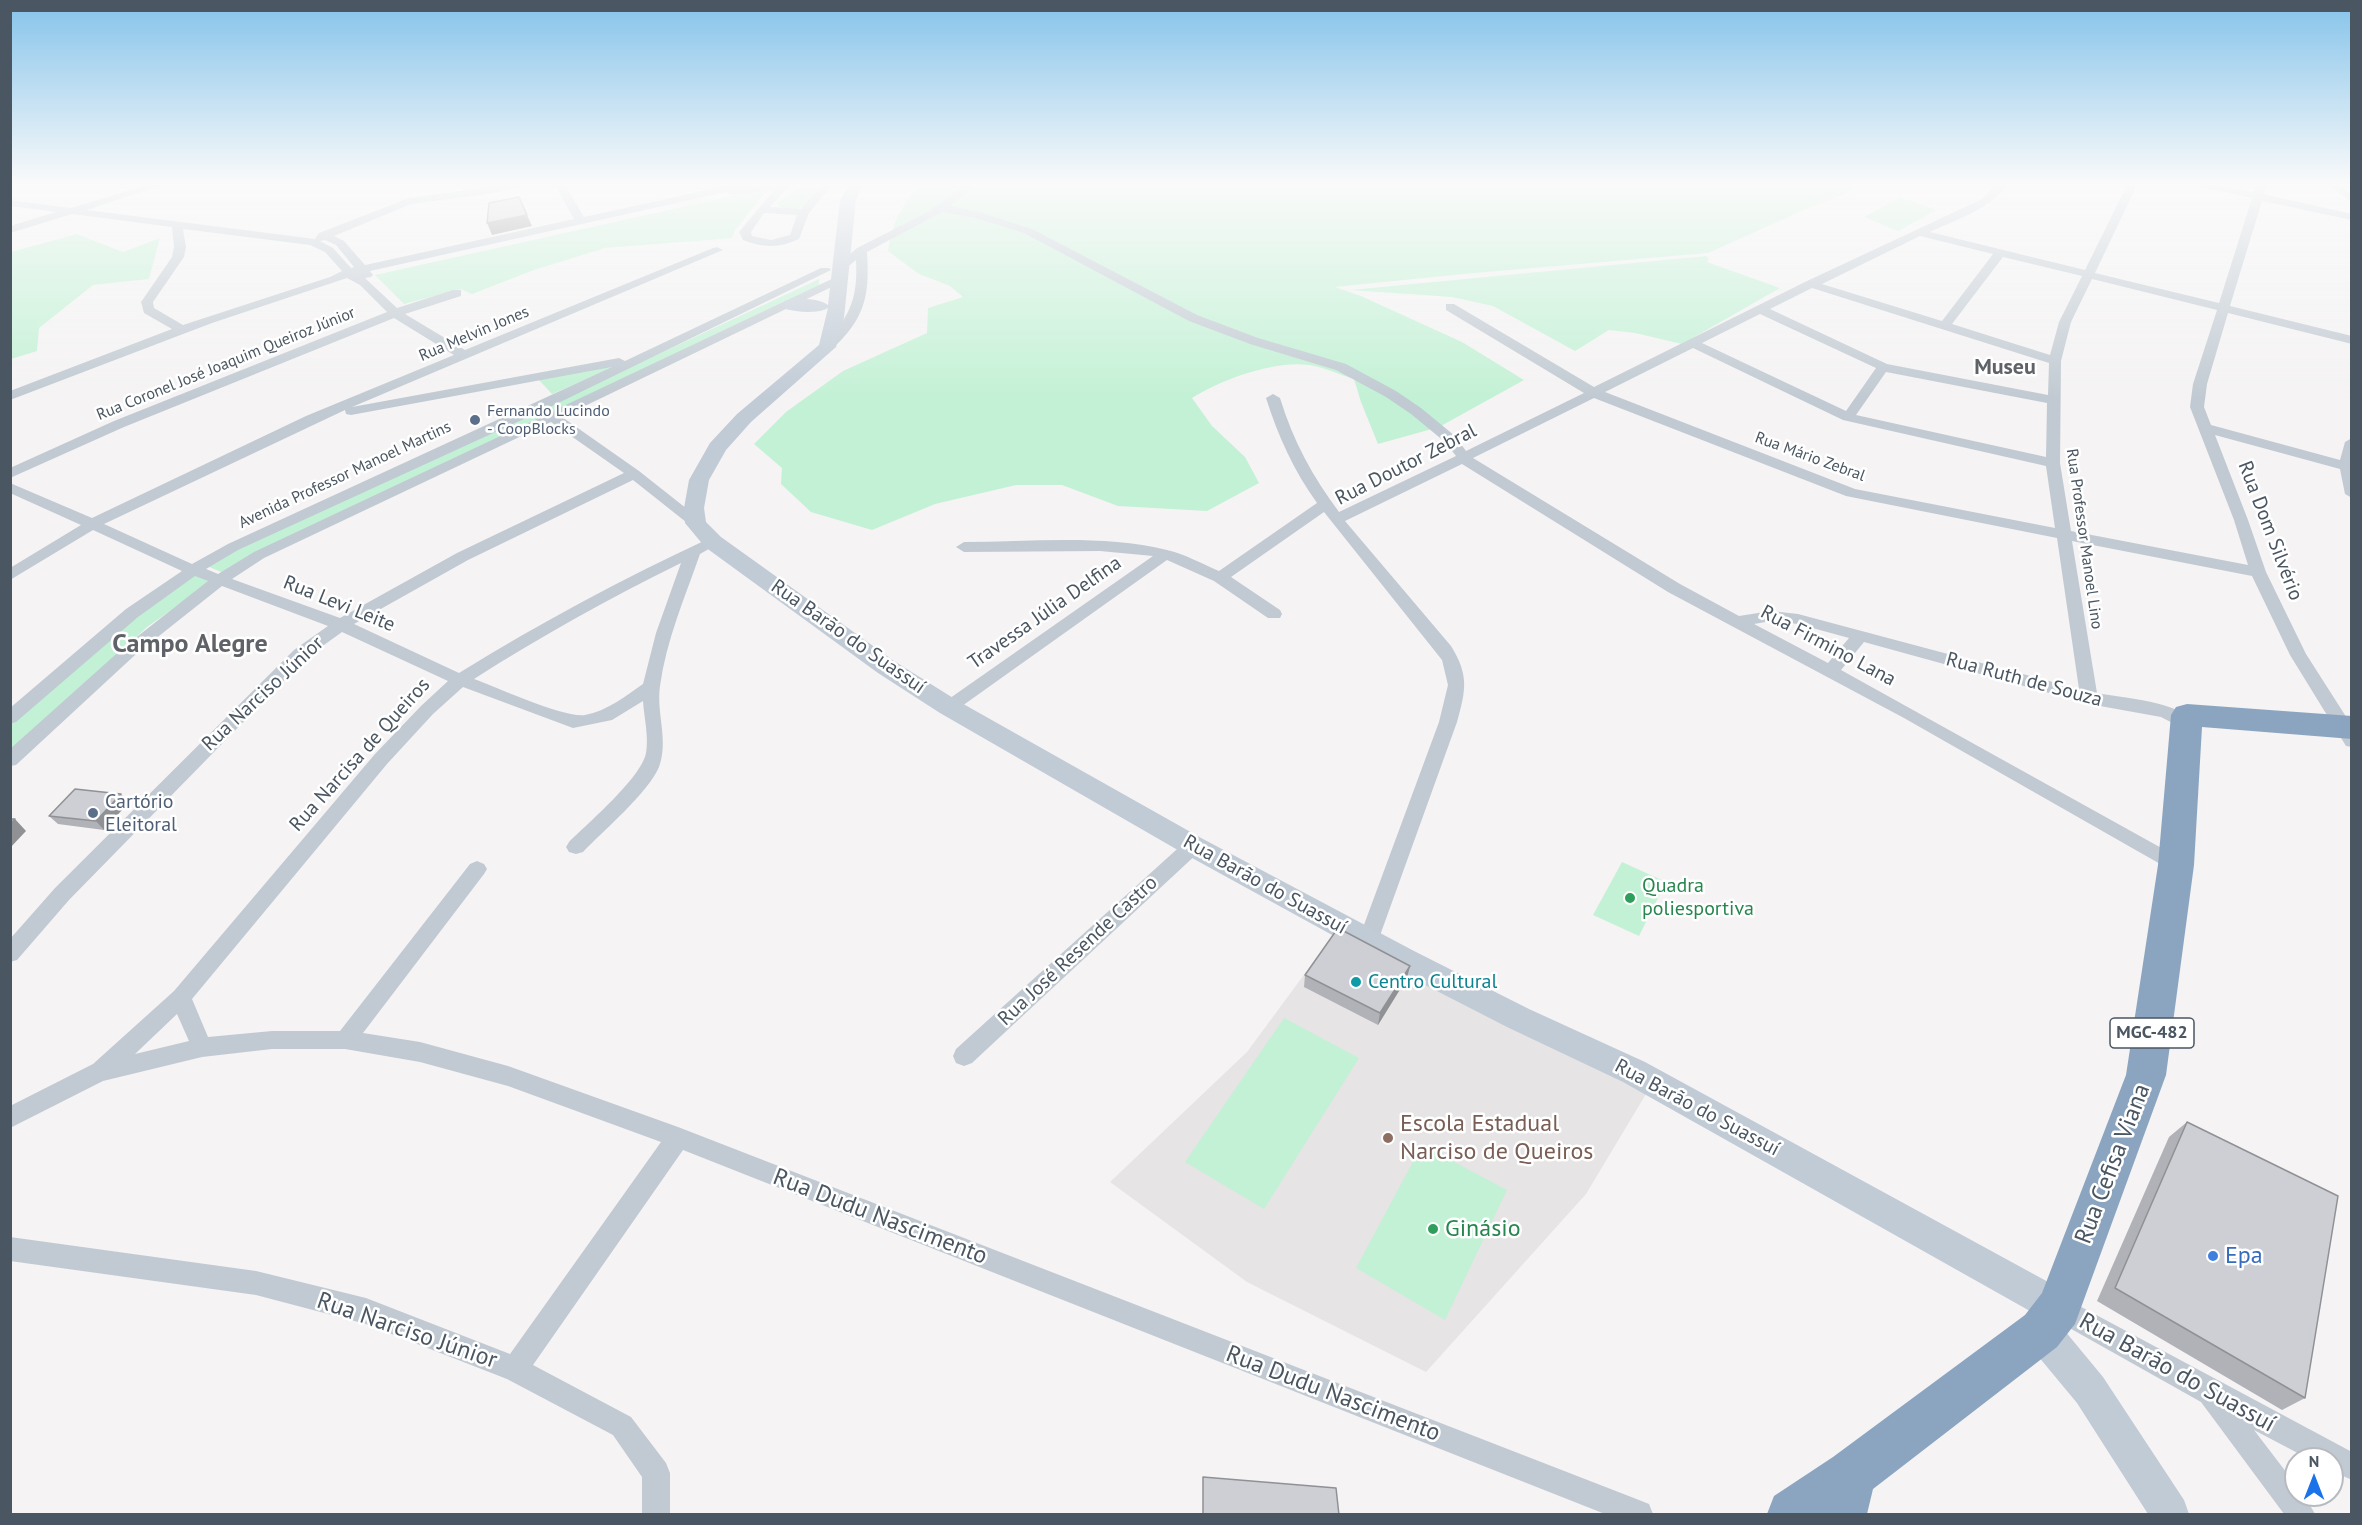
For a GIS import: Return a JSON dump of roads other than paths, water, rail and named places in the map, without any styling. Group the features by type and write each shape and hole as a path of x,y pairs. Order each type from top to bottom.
{"highway":[{"name":"Rua Ruth de Souza","path":"2186,719 2348,732"},
{"name":"Rua Cefisa Viana","path":"2046,1314 2146,1075 2176,865 2186,719"},
{"path":"1792,1515 1846,1495 2046,1314"}],"main road":[{"path":"701,539 694,508 699,480 717,447 744,418 819,353 835,318 832,277 833,256"},
{"path":"819,353 820,306 832,277 836,256"},
{"path":"791,305 820,306"},
{"name":"Rua Barão do Suassuí","path":"701,539 886,667 949,707 1193,846 1368,941 1518,1018 1634,1072 2046,1314"},
{"path":"2046,1314 2090,1390 2170,1515"}],"street":[{"path":"178,256 147,302 148,310 182,330"},
{"path":"337,256 360,275 395,313 465,356"},
{"path":"348,256 360,275"},
{"path":"360,275 434,256"},
{"path":"10,396 182,330 334,280 440,256"},
{"name":"Rua Melvin Jones","path":"10,575 94,523 311,419 702,256"},
{"path":"832,277 854,256"},
{"path":"819,353 843,333 855,314 862,285 861,256"},
{"name":"Rua Firmino Lana","path":"1076,256 1193,318 1254,341 1341,367 1391,394 1450,439 1465,459 1674,588 1830,671 2176,865"},
{"name":"Rua Doutor Zebral","path":"1368,941 1448,722 1459,684 1455,666 1445,650 1337,519 1465,459 1868,256"},
{"path":"1945,326 1997,256"},
{"path":"2008,256 2352,340"},
{"name":"Rua Professor Manoel Lino","path":"2089,698 2053,463 2054,400 2055,361 2065,322 2097,256"},
{"name":"Rua Dom Silvério","path":"2240,256 2200,384 2197,407 2241,520 2258,572 2298,655 2348,732"},
{"name":"Avenida Professor Manoel Martins","path":"10,760 152,631 218,579 297,536 791,305 832,277"},
{"name":"Avenida Professor Manoel Martins","path":"10,718 132,613 193,570 233,547 309,510 556,399 640,358 832,277"},
{"path":"1811,284 2055,361"},
{"name":"Rua Coronel José Joaquim Queiroz Júnior","path":"10,474 119,424 395,313 457,293"},
{"name":"Rua Mário Zebral","path":"1450,307 1594,393 1851,493 2258,572"},
{"path":"1761,310 1883,367 2054,400"},
{"path":"1692,343 1848,417 2053,463"},
{"name":"Rua Melvin Jones","path":"311,419 640,358"},
{"path":"1848,417 1883,367"},
{"path":"525,378 556,399"},
{"path":"1273,398 1277,417 1287,441 1337,519"},
{"name":"Rua Barão do Suassuí","path":"538,407 634,474 701,539"},
{"path":"2205,428 2349,467"},
{"path":"2352,442 2347,478 2352,494"},
{"name":"Rua Narciso Júnior","path":"10,954 62,894 254,699 300,654 339,624 436,570 634,474"},
{"name":"Rua Levi Leite","path":"10,487 94,523 193,570 339,624 460,680 573,722 606,717 651,687"},
{"path":"1220,578 1326,504"},
{"path":"576,847 650,769 655,752 651,687 664,633 701,539"},
{"name":"Rua Narcisa de Queiros","path":"99,1072 181,997 381,759 427,710 460,680 535,633 701,539"},
{"path":"964,547 1100,546 1142,549 1166,554 1220,578 1274,614"},
{"name":"Travessa Júlia Delfina","path":"949,707 1166,554"},
{"name":"Rua Ruth de Souza","path":"1738,621 1771,616 1798,620 1861,635 2089,698 2166,712 2186,719"},
{"path":"1830,671 1861,635"},
{"name":"Rua José Resende Castro","path":"964,1056 1193,846"},
{"path":"345,1040 477,869"},
{"path":"181,997 202,1047"},
{"name":"Rua Dudu Nascimento","path":"99,1072 202,1047 272,1040 345,1040 420,1052 508,1076 678,1138 1639,1515"},
{"path":"10,1118 99,1072"},
{"path":"515,1369 678,1138"},
{"name":"Rua Narciso Júnior","path":"10,1249 256,1283 366,1311 515,1369 622,1426 656,1473 656,1515"},
{"name":"Rua Barão do Suassuí","path":"2046,1314 2209,1392 2352,1467"},
{"path":"2209,1392 2301,1515"}],"place":[{"name":"Fernando Lucindo - CoopBlocks","path":"475,420"},
{"name":"Cartório Eleitoral","path":"93,813"},
{"name":"Quadra poliesportiva","path":"1630,898"},
{"name":"Centro Cultural","path":"1356,982"},
{"name":"Escola Estadual Narciso de Queiros","path":"1388,1138"},
{"name":"Ginásio","path":"1433,1229"},
{"name":"Epa","path":"2213,1256"}],"district":[{"name":"Museu","path":"2005,368"},
{"name":"Campo Alegre","path":"190,645"}]}
